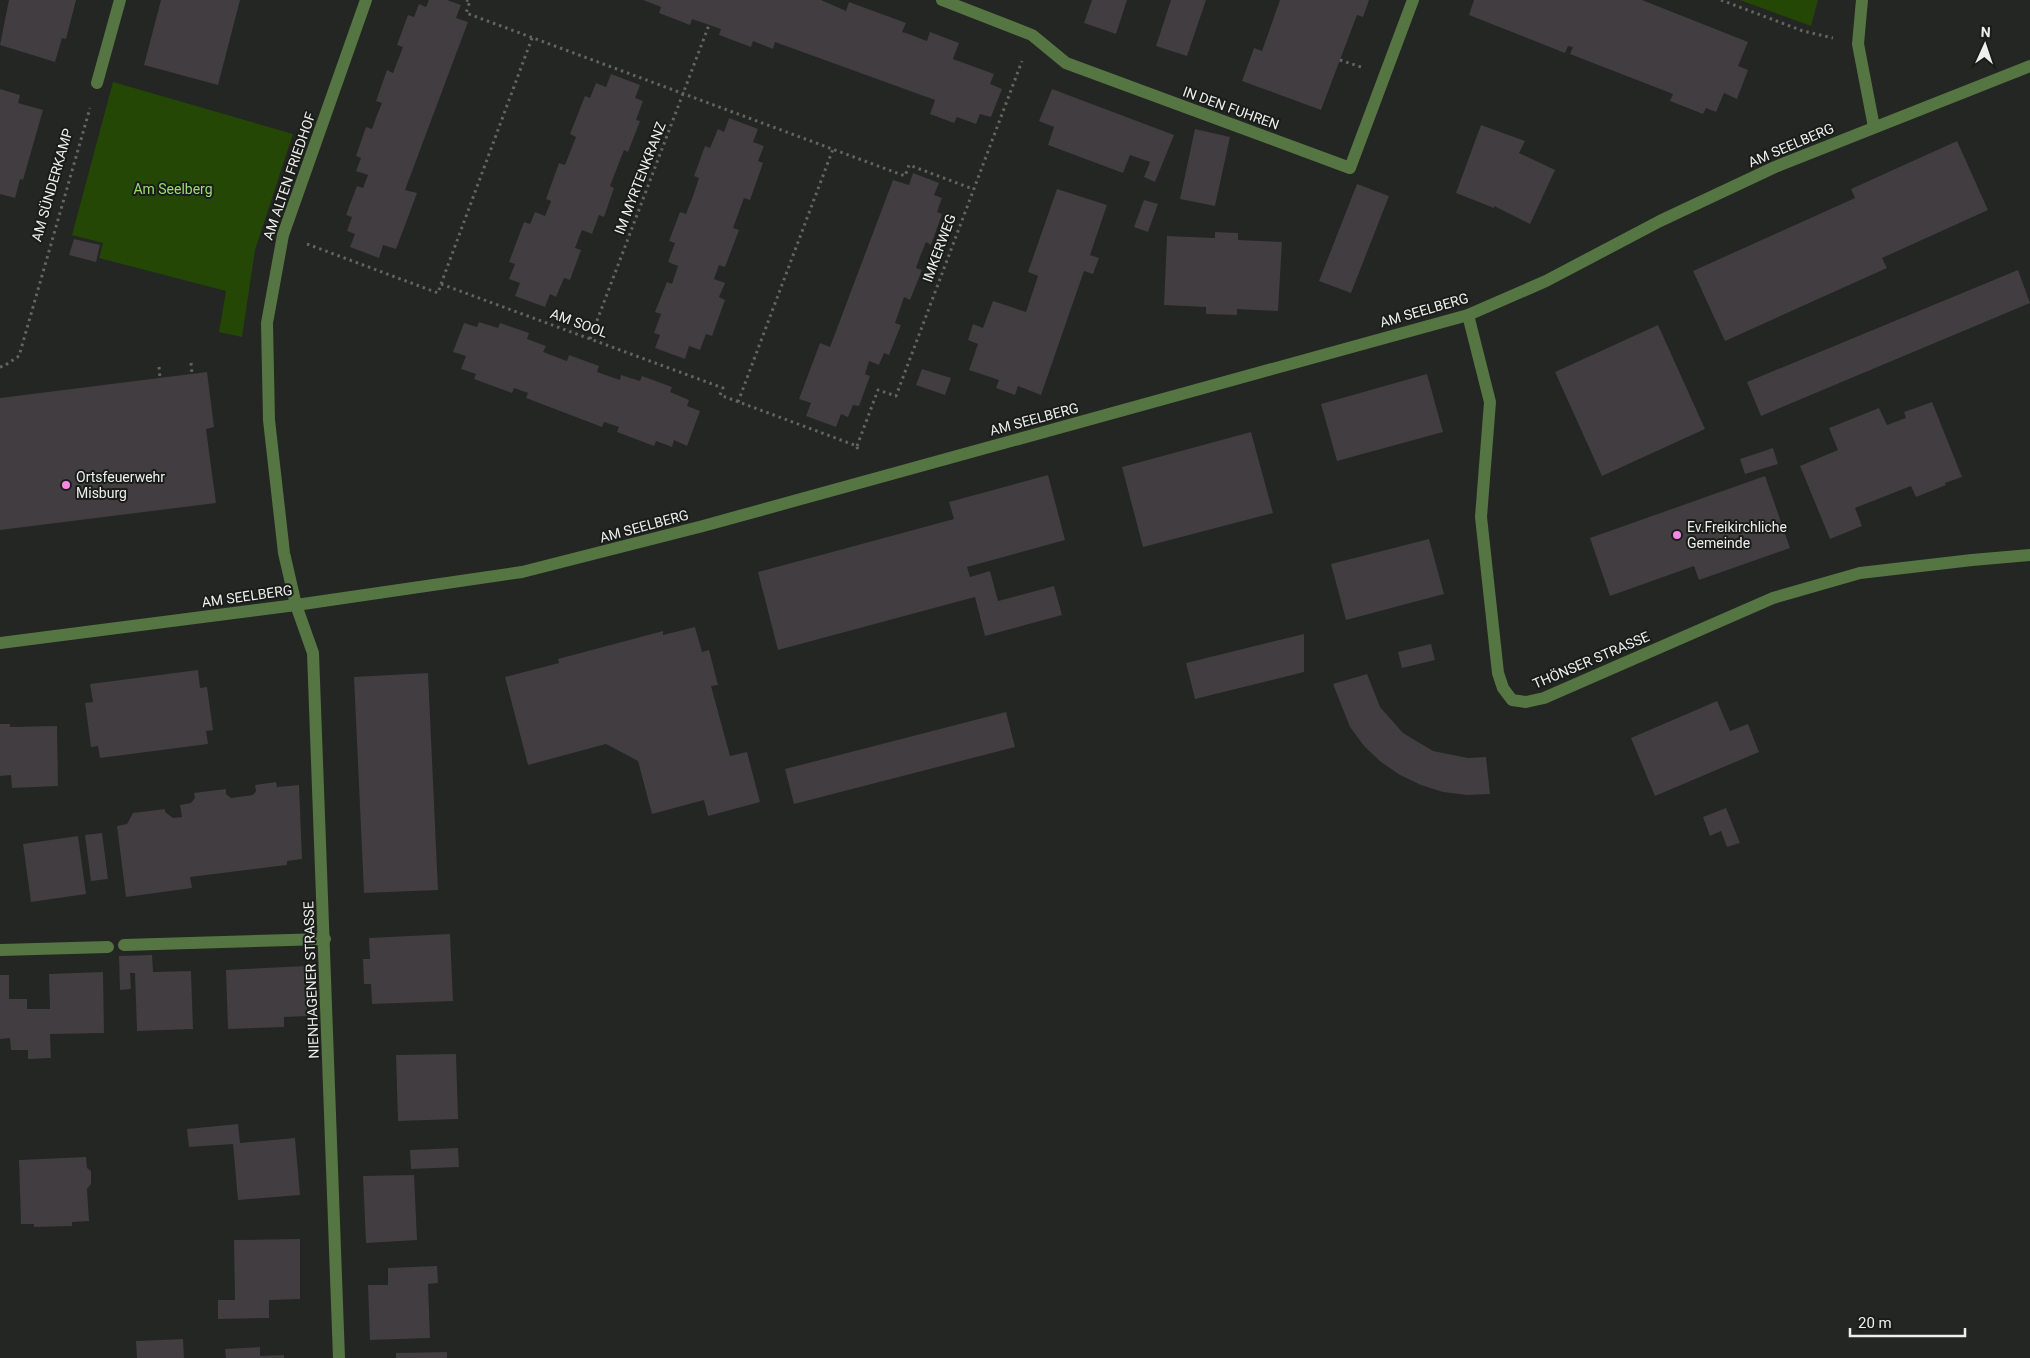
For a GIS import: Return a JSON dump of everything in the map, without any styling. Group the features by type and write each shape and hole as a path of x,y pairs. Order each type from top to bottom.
{"street":[{"path":"97,83 120,0"},
{"name":"AM ALTEN FRIEDHOF","path":"296,604 284,553 269,420 267,323 283,235 366,0"},
{"name":"IN DEN FUHREN","path":"942,0 1032,35 1066,63 1350,168 1413,0"},
{"path":"1862,0 1858,44 1874,127"},
{"name":"AM SEELBERG","path":"0,643 522,572 617,549 1468,315 1546,281 1672,214 1775,167 2030,66"},
{"name":"THÖNSER STRASSE","path":"1468,315 1490,402 1481,517 1498,673 1503,688 1512,700 1526,702 1544,698 1773,598 1860,574 2030,555"},
{"name":"NIENHAGENER STRASSE","path":"296,604 313,653 339,1358"},
{"path":"124,945 325,939"},
{"path":"0,950 108,946"}],"path":[{"path":"466,0 470,1 466,13 532,38 905,176 909,166 973,189"},
{"path":"1721,0 1803,31 1858,44"},
{"name":"IM MYRTENKRANZ","path":"590,339 709,25"},
{"name":"IMKERWEG","path":"857,446 878,390 896,396 1032,35"},
{"path":"283,235 438,293 532,38"},
{"name":"AM SÜNDERKAMP","path":"0,367 19,356 97,83"},
{"path":"738,402 832,149"},
{"name":"AM SOOL","path":"441,284 723,388 720,395 857,446"},
{"path":"191,364 192,374"},
{"path":"158,368 160,378"},
{"path":"857,446 858,453"}],"green space":[{"path":"1740,0 1818,0 1811,26"},
{"name":"Am Seelberg","path":"113,82 293,134 255,250 242,337 219,332 226,291 99,258 103,243 72,235"}],"building":[{"path":"9,0 76,0 66,39 62,38 55,62 0,45"},
{"path":"161,0 240,0 218,85 144,65"},
{"path":"429,0 447,0 461,5 456,18 468,22 405,190 417,193 407,220 396,249 383,245 379,258 350,247 355,234 347,231 352,217 346,215 357,186 363,188 368,175 356,171 361,158 356,156 366,127 372,129 382,103 376,101 387,70 393,73 403,47 397,45 408,15 414,17 419,4 426,7"},
{"path":"643,0 821,0 846,11 849,2 906,23 902,32 927,41 930,32 959,43 953,59 994,74 990,84 1002,89 991,117 980,114 976,124 957,117 954,123 930,114 935,100 775,42 773,49 753,41 751,47 719,35 721,29 692,19 690,25 659,13 661,7"},
{"path":"1092,0 1127,0 1116,34 1084,23"},
{"path":"1171,0 1206,0 1187,56 1156,46"},
{"path":"1280,0 1369,0 1363,17 1357,15 1321,110 1242,81 1254,48 1262,51"},
{"path":"1474,0 1642,0 1748,42 1738,66 1748,70 1737,99 1724,93 1716,112 1706,108 1703,114 1670,101 1673,94 1570,54 1573,47 1568,46 1565,53 1469,15"},
{"path":"611,74 640,85 635,98 643,101 636,120 640,121 628,152 624,150 610,186 614,188 604,217 599,215 592,234 582,230 575,248 581,250 570,280 564,278 556,297 550,294 545,307 515,296 520,283 509,279 515,264 509,262 524,222 530,224 535,212 545,216 551,201 546,199 559,163 565,165 576,137 570,134 585,96 590,98 596,83 606,87"},
{"path":"0,89 20,95 18,103 43,110 23,180 20,179 15,198 0,194"},
{"path":"1052,89 1174,135 1155,182 1144,177 1150,162 1130,155 1123,173 1048,145 1054,127 1039,121"},
{"path":"729,118 758,129 753,142 764,146 758,161 763,163 750,200 744,198 733,228 739,230 725,267 719,265 714,279 725,283 719,297 725,300 712,336 706,334 700,350 689,346 685,359 655,348 660,335 654,333 661,314 655,312 667,282 672,284 678,266 668,262 675,243 669,241 680,212 686,214 693,196 699,178 694,176 705,146 710,148 718,129 724,132"},
{"path":"1481,125 1525,141 1519,153 1555,170 1530,224 1494,206 1494,208 1456,193"},
{"path":"1195,129 1230,137 1215,206 1180,199"},
{"path":"1957,141 1988,210 1882,258 1887,268 1725,341 1693,271 1855,198 1851,189"},
{"path":"913,173 939,183 934,195 942,198 937,212 942,214 931,245 926,242 921,254 916,268 922,270 910,300 904,297 895,323 901,325 889,355 884,353 879,365 869,361 865,374 870,376 859,406 853,405 848,417 841,414 836,427 806,416 811,403 799,399 820,343 830,347 893,180 909,185"},
{"path":"1357,184 1389,196 1351,293 1319,281"},
{"path":"1057,189 1107,205 1090,255 1099,258 1093,274 1084,271 1041,395 1018,386 1015,395 996,388 999,380 969,370 978,344 968,340 973,324 983,328 993,301 1026,312 1038,276 1028,272"},
{"path":"1144,200 1158,204 1148,232 1134,227"},
{"path":"1215,232 1238,233 1238,240 1282,242 1278,311 1237,309 1237,315 1206,314 1206,307 1164,305 1167,236 1215,238"},
{"path":"74,239 100,245 96,262 69,255"},
{"path":"2018,270 2030,303 1761,416 1747,382"},
{"path":"479,322 498,328 500,323 529,333 527,339 546,346 543,352 567,361 569,355 599,366 597,372 620,380 621,375 640,381 642,376 672,387 670,392 689,400 687,406 700,411 687,446 674,440 672,447 656,441 654,446 617,432 619,427 604,422 602,427 526,398 528,393 514,388 512,393 474,379 476,374 461,369 466,356 453,352 464,323 477,327"},
{"path":"1658,325 1705,429 1602,476 1555,372"},
{"path":"922,369 951,378 945,395 916,385"},
{"path":"207,372 214,427 206,429 216,503 0,530 0,398"},
{"path":"1427,374 1443,432 1337,461 1321,404"},
{"path":"1932,402 1962,477 1916,497 1911,486 1855,508 1862,526 1830,539 1800,466 1838,450 1829,428 1879,408 1887,425 1906,418 1904,412"},
{"path":"1251,432 1273,513 1143,547 1122,467"},
{"path":"1773,448 1778,464 1745,474 1740,459"},
{"path":"1048,475 1065,540 967,567 970,577 990,571 998,601 1054,586 1062,615 985,636 975,597 778,650 758,572 954,519 949,502"},
{"path":"1765,476 1790,548 1699,580 1694,566 1610,596 1590,538"},
{"path":"1429,539 1444,594 1346,620 1331,564"},
{"path":"695,627 702,652 709,650 718,685 711,686 730,756 747,752 760,802 708,816 704,800 652,814 638,761 606,744 528,765 505,677 559,663 558,659 663,631 663,635"},
{"path":"1304,634 1304,672 1195,699 1186,663"},
{"path":"1431,644 1435,660 1402,668 1398,652"},
{"path":"198,670 200,688 207,687 213,730 206,731 208,744 100,758 98,746 91,747 85,703 93,702 90,684"},
{"path":"428,673 438,890 364,893 354,677"},
{"path":"1367,674 1380,707 1403,733 1433,751 1468,758 1486,757 1490,794 1467,795 1443,792 1421,785 1400,775 1381,762 1364,746 1350,727 1333,684"},
{"path":"1717,701 1730,731 1748,724 1759,752 1655,796 1631,738"},
{"path":"1006,712 1015,747 794,804 785,769"},
{"path":"0,724 10,724 10,727 57,726 58,786 12,788 11,775 0,776"},
{"path":"276,782 277,787 299,785 302,859 287,861 287,865 190,877 192,888 126,897 117,826 127,824 133,813 165,809 165,812 173,818 182,817 180,805 191,803 195,798 194,793 226,789 226,794 231,798 253,795 256,791 255,785"},
{"path":"1726,808 1740,843 1727,847 1721,831 1710,836 1703,817"},
{"path":"102,833 108,879 91,881 85,835"},
{"path":"78,836 86,894 31,902 23,844"},
{"path":"450,934 453,1001 372,1004 371,984 364,984 363,959 370,959 369,938"},
{"path":"152,955 153,972 191,971 193,1029 137,1031 135,973 130,973 131,989 120,990 119,956"},
{"path":"306,966 307,1016 284,1017 284,1027 228,1029 226,970"},
{"path":"103,972 104,1033 50,1034 51,1058 28,1059 28,1050 11,1050 10,1038 0,1039 0,975 9,975 9,999 27,999 27,1009 50,1009 49,974"},
{"path":"456,1054 458,1119 398,1121 396,1055"},
{"path":"238,1124 240,1143 295,1138 300,1195 238,1200 233,1144 189,1147 187,1129"},
{"path":"458,1148 459,1167 411,1169 410,1150"},
{"path":"86,1157 87,1168 91,1171 91,1184 87,1189 89,1221 72,1222 72,1226 34,1227 34,1224 21,1224 19,1160"},
{"path":"414,1175 417,1240 366,1243 363,1176"},
{"path":"300,1239 300,1299 269,1300 269,1318 218,1319 218,1300 235,1300 234,1240"},
{"path":"437,1266 438,1283 428,1284 430,1338 370,1340 368,1285 388,1285 388,1268"},
{"path":"183,1339 184,1358 137,1358 136,1341"},
{"path":"260,1347 260,1356 284,1355 284,1358 226,1358 225,1349"},
{"path":"447,1352 447,1358 396,1358 396,1353"}],"place":[{"name":"Ortsfeuerwehr Misburg","path":"66,485"},
{"name":"Ev.Freikirchliche Gemeinde","path":"1677,535"}]}
